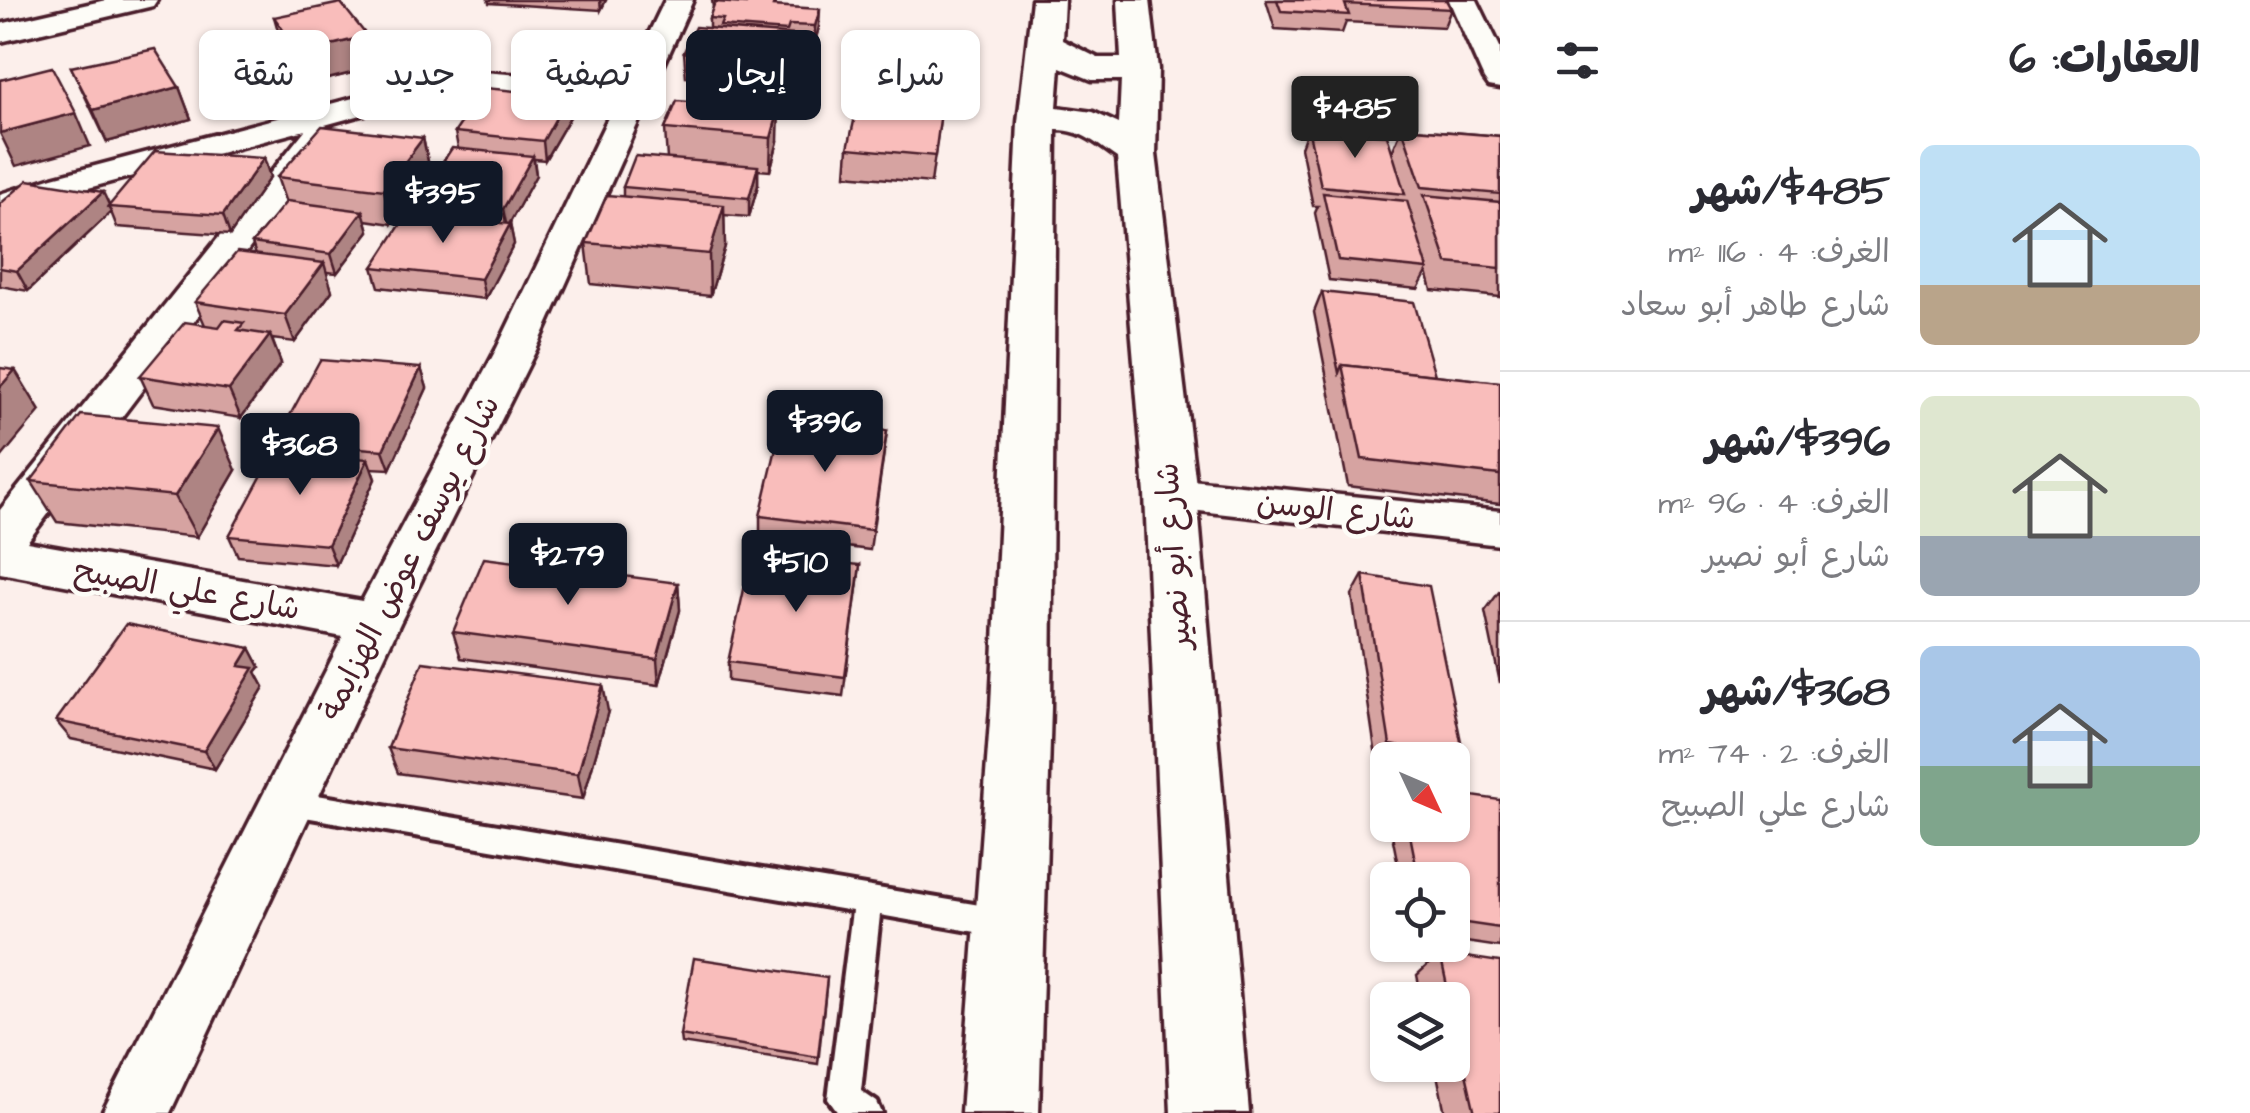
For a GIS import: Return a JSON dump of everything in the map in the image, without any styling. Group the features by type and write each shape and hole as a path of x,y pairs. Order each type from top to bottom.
{"main road":[{"name":"شارع أبو نصير","path":"1134,0 1140,69 1136,154 1171,494 1210,1113"},
{"path":"1047,23 1092,69 1140,69"},
{"path":"1000,1113 1021,707 1037,122 1047,23"},
{"path":"1037,122 1060,116 1081,118 1136,154"}],"street":[{"path":"0,33 143,0"},
{"name":"شارع يوسف عوض الهزايمة","path":"665,30 679,0"},
{"path":"1465,3 1500,10"},
{"path":"1465,3 1500,78"},
{"path":"0,206 83,179 433,86 483,81 511,83"},
{"path":"0,543 336,112"},
{"name":"شارع يوسف عوض الهزايمة","path":"136,1113 375,624 518,348 624,120"},
{"name":"شارع الوسن","path":"1171,494 1500,528"},
{"name":"شارع علي الصبيح","path":"0,556 375,624"}],"lane":[{"path":"287,802 1008,924"},
{"path":"866,1113 844,1099 868,899"}],"building":[{"path":"748,0 775,0 773,6 820,9 815,26 789,25 787,30 720,26 723,19 709,18 715,2 746,4"},
{"path":"1277,0 1446,0 1451,9 1345,4 1349,15 1281,11"},
{"path":"341,3 362,30 350,30 350,40 330,45 330,30 283,30 274,17"},
{"path":"155,49 179,87 93,110 71,67"},
{"path":"52,67 76,113 0,133 0,80"},
{"path":"491,89 511,91 511,120 555,120 543,141 455,132 463,120 491,120"},
{"path":"677,101 686,102 686,120 776,120 771,138 665,129"},
{"path":"854,120 940,120 935,156 848,148"},
{"path":"322,126 423,138 384,190 277,177"},
{"path":"1308,128 1387,135 1405,194 1321,186"},
{"path":"1402,128 1500,136 1500,194 1422,187"},
{"path":"452,148 533,156 503,209 418,200"},
{"path":"155,151 264,158 223,215 108,207"},
{"path":"635,156 758,166 749,198 623,187"},
{"path":"28,180 103,192 17,271 0,268 0,204"},
{"path":"1323,193 1407,201 1428,269 1338,260"},
{"path":"607,195 724,205 709,254 586,243"},
{"path":"1424,195 1500,202 1500,268 1447,263"},
{"path":"287,201 363,211 331,254 252,243"},
{"path":"408,213 510,224 481,279 373,267"},
{"path":"237,252 324,263 285,315 195,302"},
{"path":"1322,292 1414,302 1435,375 1342,365 1339,373"},
{"path":"224,320 244,323 238,330 270,335 229,390 140,376 185,322 219,327"},
{"path":"320,360 421,368 383,450 276,441"},
{"path":"1342,365 1500,382 1500,475 1362,459"},
{"path":"0,368 15,370 0,387"},
{"path":"81,415 218,428 175,496 31,481"},
{"path":"783,419 887,431 872,530 760,516"},
{"path":"275,451 368,459 328,545 229,536"},
{"path":"752,553 860,565 845,677 728,662"},
{"path":"484,558 678,583 657,659 453,632"},
{"path":"1363,575 1429,586 1461,742 1390,742"},
{"path":"126,624 250,648 239,666 254,668 204,751 56,721"},
{"path":"423,662 603,685 578,774 388,748"},
{"path":"1470,796 1500,800 1500,928 1470,924 1470,862 1415,862 1411,842 1470,842"},
{"path":"694,958 827,978 818,1057 680,1035"},
{"path":"1470,958 1500,962 1500,1113 1475,1113 1468,1082 1470,982 1446,982 1442,962 1470,962"}]}
